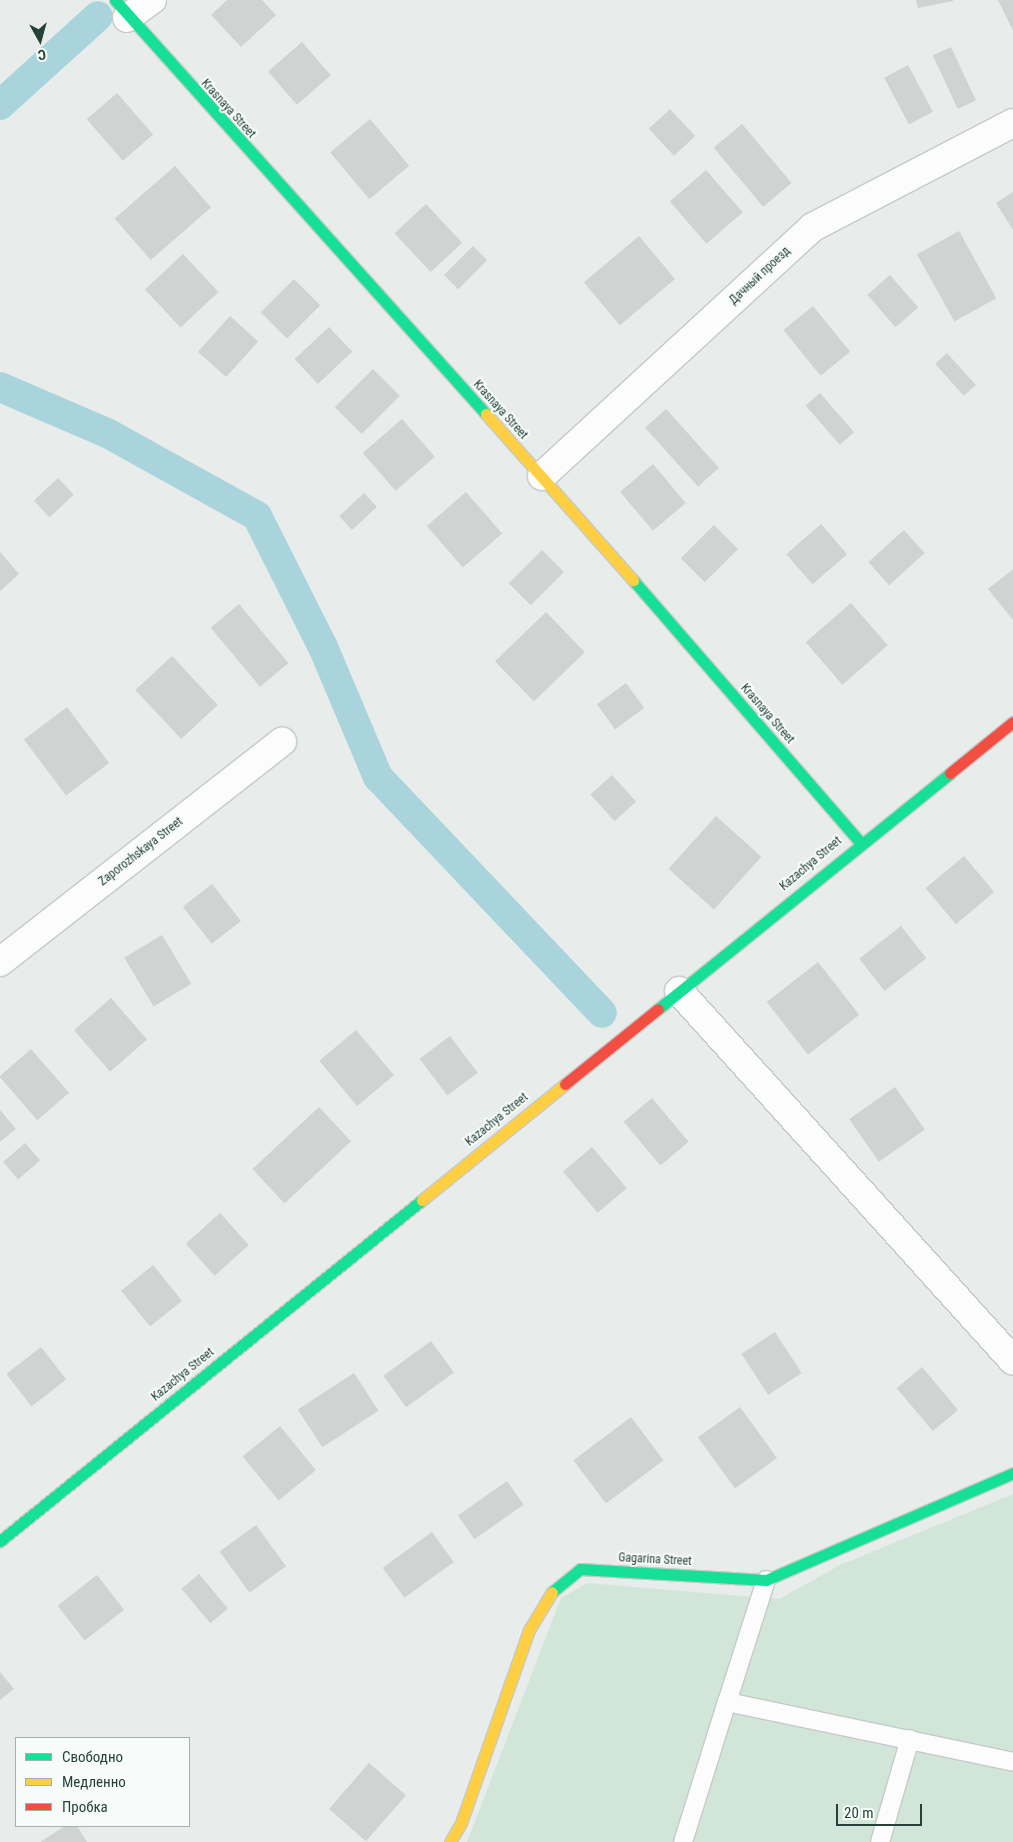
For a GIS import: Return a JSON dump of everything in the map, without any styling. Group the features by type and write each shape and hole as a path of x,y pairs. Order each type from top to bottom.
{"street":[{"path":"121,9 152,0"},
{"name":"Krasnaya Street","path":"121,9 542,476 860,842"},
{"name":"Дачный проезд","path":"542,476 813,227 1013,123"},
{"name":"Kazachya Street","path":"0,1541 860,842 1013,722"},
{"name":"Zaporozhskaya Street","path":"0,962 282,742"},
{"path":"679,991 1013,1361"},
{"name":"Gagarina Street","path":"450,1842 461,1823 529,1630 556,1586 580,1569 766,1580 1013,1473"}],"lane":[{"path":"683,1842 766,1580"},
{"path":"727,1702 1013,1762"},
{"path":"880,1842 910,1740"}],"green space":[{"path":"1013,1494 1013,1842 467,1842 561,1598 588,1583 779,1599 840,1565"}],"building":[{"path":"227,0 262,0 276,15 241,47 211,15"},
{"path":"916,0 953,0 953,1 918,8"},
{"path":"998,0 1013,0 1013,31"},
{"path":"302,42 331,75 297,105 268,72"},
{"path":"951,47 976,100 958,109 933,55"},
{"path":"908,65 933,112 909,124 884,78"},
{"path":"117,93 153,135 123,161 87,119"},
{"path":"670,109 695,136 674,156 649,129"},
{"path":"370,119 409,166 369,199 330,152"},
{"path":"742,124 791,183 763,207 714,148"},
{"path":"175,166 211,208 151,260 115,218"},
{"path":"706,170 743,212 707,244 670,201"},
{"path":"1013,192 1013,230 996,203"},
{"path":"426,204 462,243 431,272 395,233"},
{"path":"959,231 996,298 954,322 917,254"},
{"path":"639,236 675,279 620,325 584,282"},
{"path":"473,246 487,260 458,289 444,275"},
{"path":"183,254 218,292 180,327 145,289"},
{"path":"890,275 918,307 896,327 867,295"},
{"path":"294,279 320,305 287,338 261,312"},
{"path":"813,306 850,352 821,376 783,330"},
{"path":"230,316 258,341 226,377 198,352"},
{"path":"329,327 352,352 318,384 295,359"},
{"path":"947,353 976,385 964,396 935,364"},
{"path":"373,369 400,396 362,434 335,407"},
{"path":"820,393 854,432 840,445 806,405"},
{"path":"666,409 719,468 698,486 645,428"},
{"path":"402,419 435,457 396,491 363,453"},
{"path":"653,464 686,503 653,531 620,492"},
{"path":"58,478 74,495 50,517 34,501"},
{"path":"466,492 502,534 463,568 427,526"},
{"path":"364,493 377,507 352,530 339,516"},
{"path":"821,524 847,554 813,584 786,554"},
{"path":"714,525 738,549 705,582 681,558"},
{"path":"904,530 925,553 889,585 868,562"},
{"path":"542,550 564,572 531,605 509,583"},
{"path":"0,552 19,574 0,591"},
{"path":"1013,569 1013,620 988,589"},
{"path":"851,603 888,645 842,685 806,642"},
{"path":"239,604 288,663 260,687 211,628"},
{"path":"546,612 585,652 534,702 495,661"},
{"path":"172,656 218,705 181,739 135,690"},
{"path":"626,683 644,708 615,729 597,704"},
{"path":"67,707 109,763 66,795 24,739"},
{"path":"612,775 636,802 615,821 590,794"},
{"path":"716,816 761,857 714,910 668,869"},
{"path":"964,856 994,892 956,924 926,888"},
{"path":"212,884 241,921 212,944 183,907"},
{"path":"901,926 926,958 884,991 859,959"},
{"path":"162,935 191,984 154,1007 124,958"},
{"path":"818,962 859,1015 808,1055 767,1002"},
{"path":"111,998 147,1040 110,1072 74,1030"},
{"path":"356,1030 394,1075 357,1106 319,1061"},
{"path":"450,1036 478,1073 447,1096 420,1059"},
{"path":"31,1049 69,1093 37,1120 0,1077"},
{"path":"895,1087 925,1130 879,1162 849,1119"},
{"path":"652,1098 689,1142 660,1165 624,1122"},
{"path":"319,1107 351,1141 285,1203 252,1169"},
{"path":"0,1110 16,1129 0,1142"},
{"path":"25,1143 40,1160 18,1179 3,1162"},
{"path":"592,1147 627,1188 598,1213 563,1171"},
{"path":"220,1213 249,1245 215,1276 186,1244"},
{"path":"153,1265 182,1301 150,1327 121,1291"},
{"path":"775,1332 802,1373 768,1395 741,1354"},
{"path":"431,1341 454,1373 406,1407 383,1376"},
{"path":"41,1347 66,1379 32,1406 6,1374"},
{"path":"922,1367 958,1410 933,1431 897,1388"},
{"path":"354,1373 379,1411 322,1447 298,1409"},
{"path":"740,1407 777,1458 735,1489 698,1438"},
{"path":"631,1417 663,1460 606,1503 573,1460"},
{"path":"280,1426 316,1470 279,1501 243,1456"},
{"path":"507,1481 524,1505 474,1539 458,1515"},
{"path":"256,1525 286,1566 250,1593 220,1551"},
{"path":"432,1532 454,1562 404,1598 383,1568"},
{"path":"199,1574 228,1608 210,1623 181,1589"},
{"path":"97,1575 124,1610 85,1640 58,1606"},
{"path":"0,1672 14,1689 0,1700"},
{"path":"369,1763 406,1795 366,1841 329,1809"},
{"path":"63,1827 78,1827 87,1842 40,1842"}],"waterway":[{"path":"0,105 98,16"},
{"path":"0,387 109,434 257,516 323,647 378,777 602,1013"}],"traffic: fast":[{"path":"115,0 486,414"},
{"path":"633,580 860,842"},
{"path":"658,1009 950,773"},
{"path":"0,1541 422,1200"},
{"path":"552,1592 580,1569 766,1580 1013,1473"}],"traffic: slow":[{"path":"486,414 633,580"},
{"path":"422,1200 565,1084"},
{"path":"450,1842 461,1823 529,1630 552,1592"}],"traffic: jam":[{"path":"950,773 1013,722"},
{"path":"565,1084 658,1009"}]}
